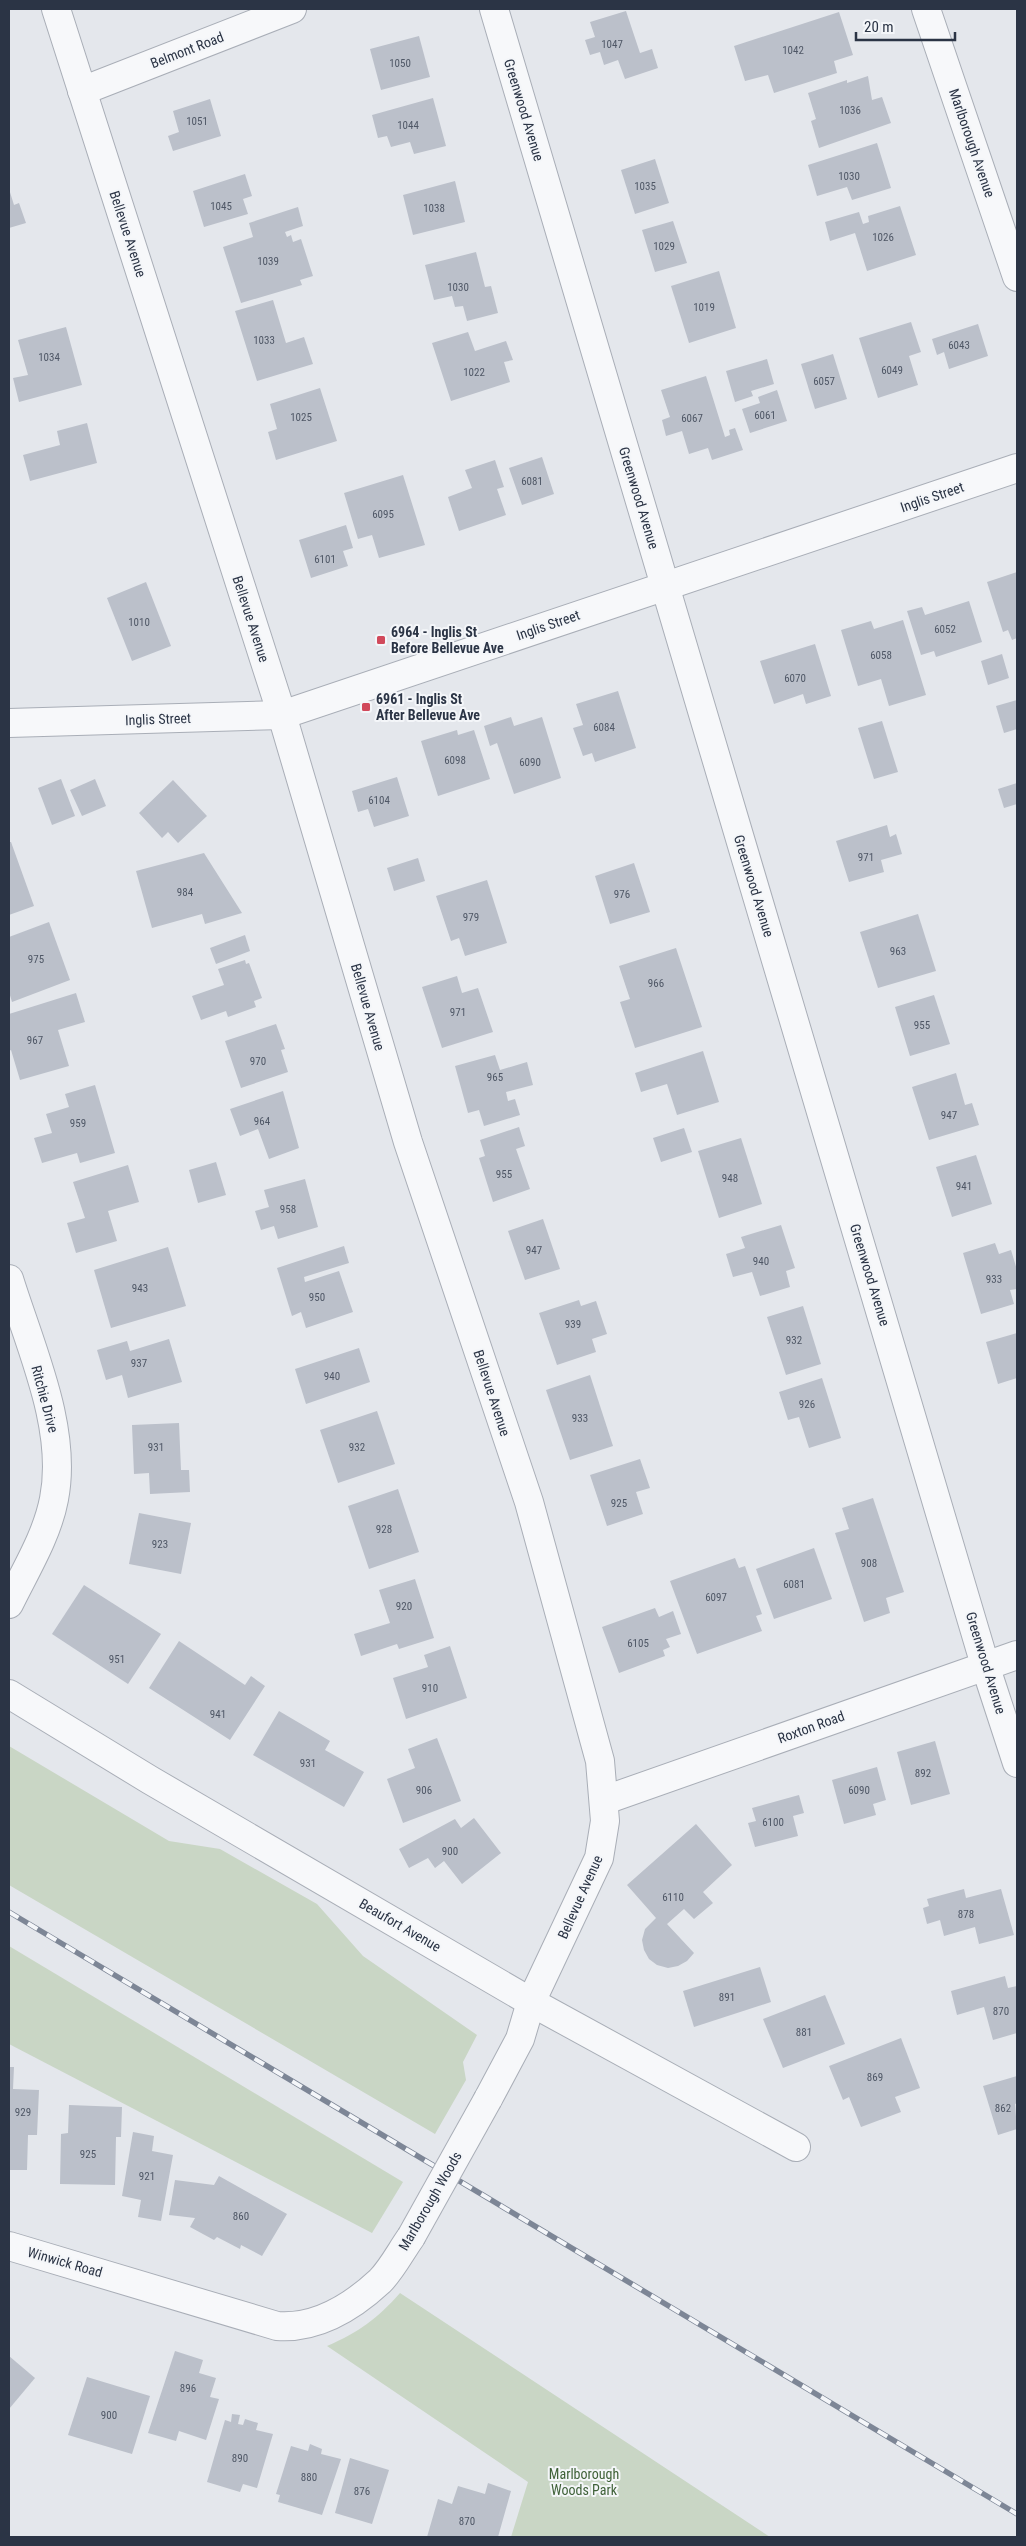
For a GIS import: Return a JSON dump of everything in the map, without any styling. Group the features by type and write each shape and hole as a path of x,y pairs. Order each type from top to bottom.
{"street":[{"name":"Bellevue Avenue","path":"56,9 282,715 408,1142 528,1502 600,1761 605,1800 604,1832 599,1858 531,2002"},
{"name":"Belmont Road","path":"82,91 292,9"},
{"name":"Greenwood Avenue","path":"494,9 985,1665 1017,1763"},
{"name":"Marlborough Avenue","path":"926,9 1017,277"},
{"name":"Inglis Street","path":"9,723 282,715 1017,468"},
{"name":"Ritchie Drive","path":"9,1279 52,1416 57,1469 54,1500 46,1527 9,1604"},
{"name":"Roxton Road","path":"605,1800 1017,1655"},
{"name":"Beaufort Avenue","path":"9,1694 531,2002 796,2147"},
{"name":"Marlborough Woods","path":"121,2278 277,2326 290,2327 321,2319 348,2306 381,2280 412,2237 520,2039 531,2002"},
{"name":"Winwick Road","path":"9,2246 121,2278"}],"green space":[{"path":"9,1746 169,1841 220,1849 317,1904 363,1956 477,2035 463,2062 466,2080 435,2134 9,1885"},
{"path":"9,1946 403,2182 372,2233 9,2044"},
{"name":"Marlborough Woods Park","path":"400,2293 770,2537 511,2537 528,2482 327,2346 367,2324"}],"building":[{"path":"626,11 640,53 652,49 658,68 625,79 618,60 604,65 600,52 590,55 585,40 595,37 590,22"},
{"path":"839,12 853,55 834,61 837,73 774,93 768,75 745,81 734,46"},
{"path":"419,36 430,77 381,90 370,49"},
{"path":"868,76 872,100 882,97 891,123 819,148 811,121 816,119 808,93 847,80 847,83"},
{"path":"433,98 446,146 414,154 410,142 391,147 387,136 378,138 372,115"},
{"path":"210,99 221,136 173,151 168,136 179,132 173,111"},
{"path":"877,143 891,188 852,200 847,187 817,196 808,165"},
{"path":"655,159 669,203 635,214 621,170"},
{"path":"245,174 252,196 243,199 248,214 204,227 193,191"},
{"path":"455,181 465,222 413,235 403,195"},
{"path":"9,189 14,205 19,203 26,223 9,228"},
{"path":"900,206 916,255 867,271 855,233 830,241 825,222 859,212 863,224 869,222 868,216"},
{"path":"298,207 303,226 285,232 287,237 291,235 293,242 301,239 313,276 300,280 302,285 241,303 223,247 253,237 249,223"},
{"path":"673,221 687,263 655,272 642,230"},
{"path":"476,252 485,287 491,286 498,313 467,321 463,306 455,307 452,296 434,300 425,265"},
{"path":"719,271 736,328 689,343 671,286"},
{"path":"273,300 286,343 304,337 313,364 257,381 235,311"},
{"path":"911,322 921,352 909,356 918,385 878,398 859,338"},
{"path":"978,324 988,356 949,369 944,352 937,355 932,339"},
{"path":"66,327 82,385 19,402 13,378 28,375 18,340"},
{"path":"468,332 475,351 506,341 513,360 504,362 510,382 451,401 432,343"},
{"path":"833,354 847,399 815,409 801,364"},
{"path":"767,359 774,384 751,391 753,396 735,402 726,371"},
{"path":"706,376 725,437 730,435 729,430 735,428 743,450 712,460 708,448 689,454 682,431 666,436 662,420 670,417 661,390"},
{"path":"320,388 337,441 276,460 268,432 277,429 270,404"},
{"path":"777,390 787,421 750,433 742,409 760,403 758,397"},
{"path":"87,423 97,463 30,481 23,455 60,445 57,431"},
{"path":"542,457 554,494 522,505 509,468"},
{"path":"495,460 504,487 497,489 506,515 459,531 448,497 472,488 465,470"},
{"path":"403,475 425,545 379,558 372,535 358,539 344,493"},
{"path":"346,525 353,548 343,551 348,566 311,578 299,540"},
{"path":"1017,572 1017,638 1012,640 1008,630 1003,632 987,582"},
{"path":"146,582 171,646 132,661 107,598"},
{"path":"969,601 982,642 936,657 934,651 921,655 907,611 922,607 925,615"},
{"path":"903,620 926,695 889,706 881,679 858,686 841,630 871,621 874,629"},
{"path":"815,644 831,696 806,704 803,694 774,704 760,661"},
{"path":"1002,654 1009,678 988,685 981,661"},
{"path":"618,691 636,748 595,762 592,753 583,756 573,728 583,725 576,704"},
{"path":"1017,700 1017,729 1004,733 996,706"},
{"path":"511,717 514,726 542,717 561,778 514,794 497,743 490,746 484,726"},
{"path":"882,721 898,772 874,779 858,728"},
{"path":"457,730 458,735 474,730 490,779 438,796 421,741"},
{"path":"397,777 409,816 374,827 368,809 358,812 352,791"},
{"path":"61,779 75,816 52,825 38,788"},
{"path":"95,779 106,806 82,816 70,790"},
{"path":"173,780 207,816 178,843 168,832 162,838 139,813"},
{"path":"1017,783 1017,804 1004,808 998,789"},
{"path":"887,825 890,837 896,834 902,854 881,860 884,872 849,882 836,841"},
{"path":"9,842 11,842 34,906 9,915"},
{"path":"204,853 242,913 205,924 202,914 152,928 136,871"},
{"path":"418,858 425,881 394,891 387,868"},
{"path":"634,863 650,912 610,924 595,876"},
{"path":"487,880 507,943 465,956 459,938 451,941 436,896"},
{"path":"918,914 936,971 878,988 860,932"},
{"path":"49,922 70,980 12,1002 9,992 9,937"},
{"path":"245,935 250,951 216,964 210,948"},
{"path":"676,948 702,1027 635,1048 620,1002 630,999 619,966"},
{"path":"245,960 246,964 249,963 262,998 254,1001 256,1007 228,1017 226,1011 201,1020 192,996 224,985 218,969"},
{"path":"457,976 462,993 478,988 493,1032 442,1048 422,987"},
{"path":"76,993 85,1022 58,1030 69,1066 20,1080 11,1050 9,1051 9,1014"},
{"path":"934,995 950,1044 910,1056 895,1007"},
{"path":"276,1024 285,1049 281,1050 288,1072 241,1088 225,1041"},
{"path":"703,1051 719,1102 677,1115 667,1084 641,1092 635,1073"},
{"path":"495,1055 500,1070 527,1062 533,1085 506,1092 508,1101 515,1099 520,1115 484,1126 479,1110 468,1113 455,1066"},
{"path":"956,1073 965,1105 972,1103 979,1125 929,1140 912,1087"},
{"path":"95,1085 115,1153 80,1163 77,1153 42,1163 34,1138 52,1133 46,1114 69,1107 65,1094"},
{"path":"283,1091 299,1148 269,1159 258,1129 240,1136 230,1109"},
{"path":"519,1127 525,1146 516,1149 530,1189 493,1202 479,1158 485,1156 480,1140"},
{"path":"684,1128 692,1152 661,1162 653,1138"},
{"path":"741,1138 762,1204 719,1218 698,1151"},
{"path":"976,1155 992,1204 952,1217 936,1167"},
{"path":"216,1162 226,1195 198,1203 189,1170"},
{"path":"128,1165 139,1202 108,1211 117,1241 76,1253 67,1223 85,1218 73,1182"},
{"path":"305,1179 318,1227 278,1239 274,1226 261,1230 255,1211 269,1207 264,1190"},
{"path":"543,1219 560,1269 525,1280 508,1231"},
{"path":"781,1225 795,1268 786,1271 790,1287 760,1296 752,1272 733,1277 726,1254 745,1248 741,1237"},
{"path":"995,1243 999,1254 1011,1250 1017,1270 1017,1289 1010,1290 1014,1304 981,1314 963,1253"},
{"path":"344,1246 349,1263 304,1277 305,1282 339,1271 353,1312 306,1328 301,1312 292,1316 277,1268"},
{"path":"168,1247 186,1306 111,1328 94,1270"},
{"path":"579,1300 581,1306 596,1301 607,1334 592,1339 596,1352 557,1365 539,1313"},
{"path":"803,1306 821,1364 786,1375 767,1317"},
{"path":"1017,1333 1017,1378 998,1384 986,1342"},
{"path":"169,1339 182,1382 128,1398 122,1375 106,1380 97,1350 127,1341 130,1351"},
{"path":"359,1348 370,1382 306,1404 295,1369"},
{"path":"590,1375 613,1446 570,1460 546,1390"},
{"path":"822,1378 841,1438 809,1448 799,1417 788,1420 779,1392"},
{"path":"377,1411 395,1464 338,1483 320,1430"},
{"path":"179,1423 181,1470 189,1470 190,1492 150,1494 149,1473 134,1474 132,1425"},
{"path":"640,1459 650,1488 636,1492 643,1514 607,1526 590,1475"},
{"path":"398,1489 419,1552 369,1569 348,1506"},
{"path":"873,1498 904,1592 886,1598 890,1613 864,1622 835,1533 849,1529 842,1508"},
{"path":"139,1513 191,1523 181,1574 129,1564"},
{"path":"814,1548 832,1599 774,1619 756,1569"},
{"path":"735,1558 739,1568 745,1566 762,1614 756,1616 762,1631 697,1654 670,1581"},
{"path":"415,1579 434,1638 399,1649 397,1644 361,1656 354,1634 390,1623 379,1590"},
{"path":"84,1585 161,1634 128,1684 52,1634"},
{"path":"655,1608 659,1617 673,1611 681,1634 666,1639 670,1647 663,1650 665,1656 619,1673 602,1627"},
{"path":"179,1641 245,1685 251,1676 265,1686 230,1740 149,1688"},
{"path":"450,1646 467,1698 406,1719 393,1678 428,1667 424,1655"},
{"path":"279,1711 330,1741 325,1750 364,1772 344,1807 253,1755"},
{"path":"437,1738 461,1801 403,1823 387,1779 415,1768 408,1749"},
{"path":"935,1741 950,1794 911,1805 897,1752"},
{"path":"877,1767 886,1800 873,1804 876,1815 844,1824 832,1780"},
{"path":"799,1795 804,1813 793,1816 798,1836 755,1847 748,1823 756,1821 752,1808"},
{"path":"474,1818 501,1853 462,1884 444,1861 435,1868 428,1858 409,1868 399,1849 455,1819 461,1828"},
{"path":"696,1824 732,1865 703,1892 713,1903 694,1919 684,1909 667,1924 694,1953 687,1961 678,1966 668,1968 657,1965 649,1959 644,1950 642,1940 645,1929 656,1918 627,1885"},
{"path":"964,1889 966,1898 1001,1889 1014,1935 979,1944 975,1927 944,1936 940,1920 927,1924 923,1908 929,1906 927,1899"},
{"path":"760,1967 771,2002 694,2027 683,1991"},
{"path":"1005,1976 1008,1988 1017,1986 1017,2033 993,2040 984,2007 957,2015 951,1991"},
{"path":"825,1995 845,2044 783,2068 763,2019"},
{"path":"901,2038 920,2088 895,2097 901,2112 861,2127 849,2097 843,2100 829,2066"},
{"path":"9,2067 14,2067 13,2089 39,2090 37,2135 28,2135 27,2170 9,2170"},
{"path":"1017,2076 1017,2103 1015,2104 1017,2129 998,2135 983,2086"},
{"path":"69,2105 122,2107 121,2137 116,2137 115,2185 60,2184 61,2134 68,2133"},
{"path":"133,2132 154,2136 152,2151 173,2155 161,2221 138,2217 141,2200 122,2196"},
{"path":"219,2176 287,2214 262,2256 241,2245 240,2249 217,2237 214,2240 190,2227 195,2218 169,2215 175,2180 214,2185"},
{"path":"175,2351 203,2360 199,2373 216,2378 210,2397 219,2399 206,2440 179,2431 176,2441 148,2433"},
{"path":"9,2356 35,2378 9,2409"},
{"path":"87,2377 150,2396 132,2454 68,2435"},
{"path":"232,2414 240,2415 238,2424 243,2425 245,2419 258,2423 256,2430 273,2434 257,2488 243,2484 240,2492 207,2482 225,2420 231,2422"},
{"path":"310,2444 322,2449 321,2454 341,2459 322,2515 278,2502 280,2495 276,2494 291,2446 308,2451"},
{"path":"350,2458 389,2470 372,2524 335,2513"},
{"path":"488,2483 511,2491 498,2537 427,2537 438,2499 452,2504 458,2486 485,2494"}],"railway":[{"path":"9,1912 1017,2514"}],"place":[{"name":"6964 - Inglis St Before Bellevue Ave","path":"381,640"},
{"name":"6961 - Inglis St After Bellevue Ave","path":"366,707"}]}
